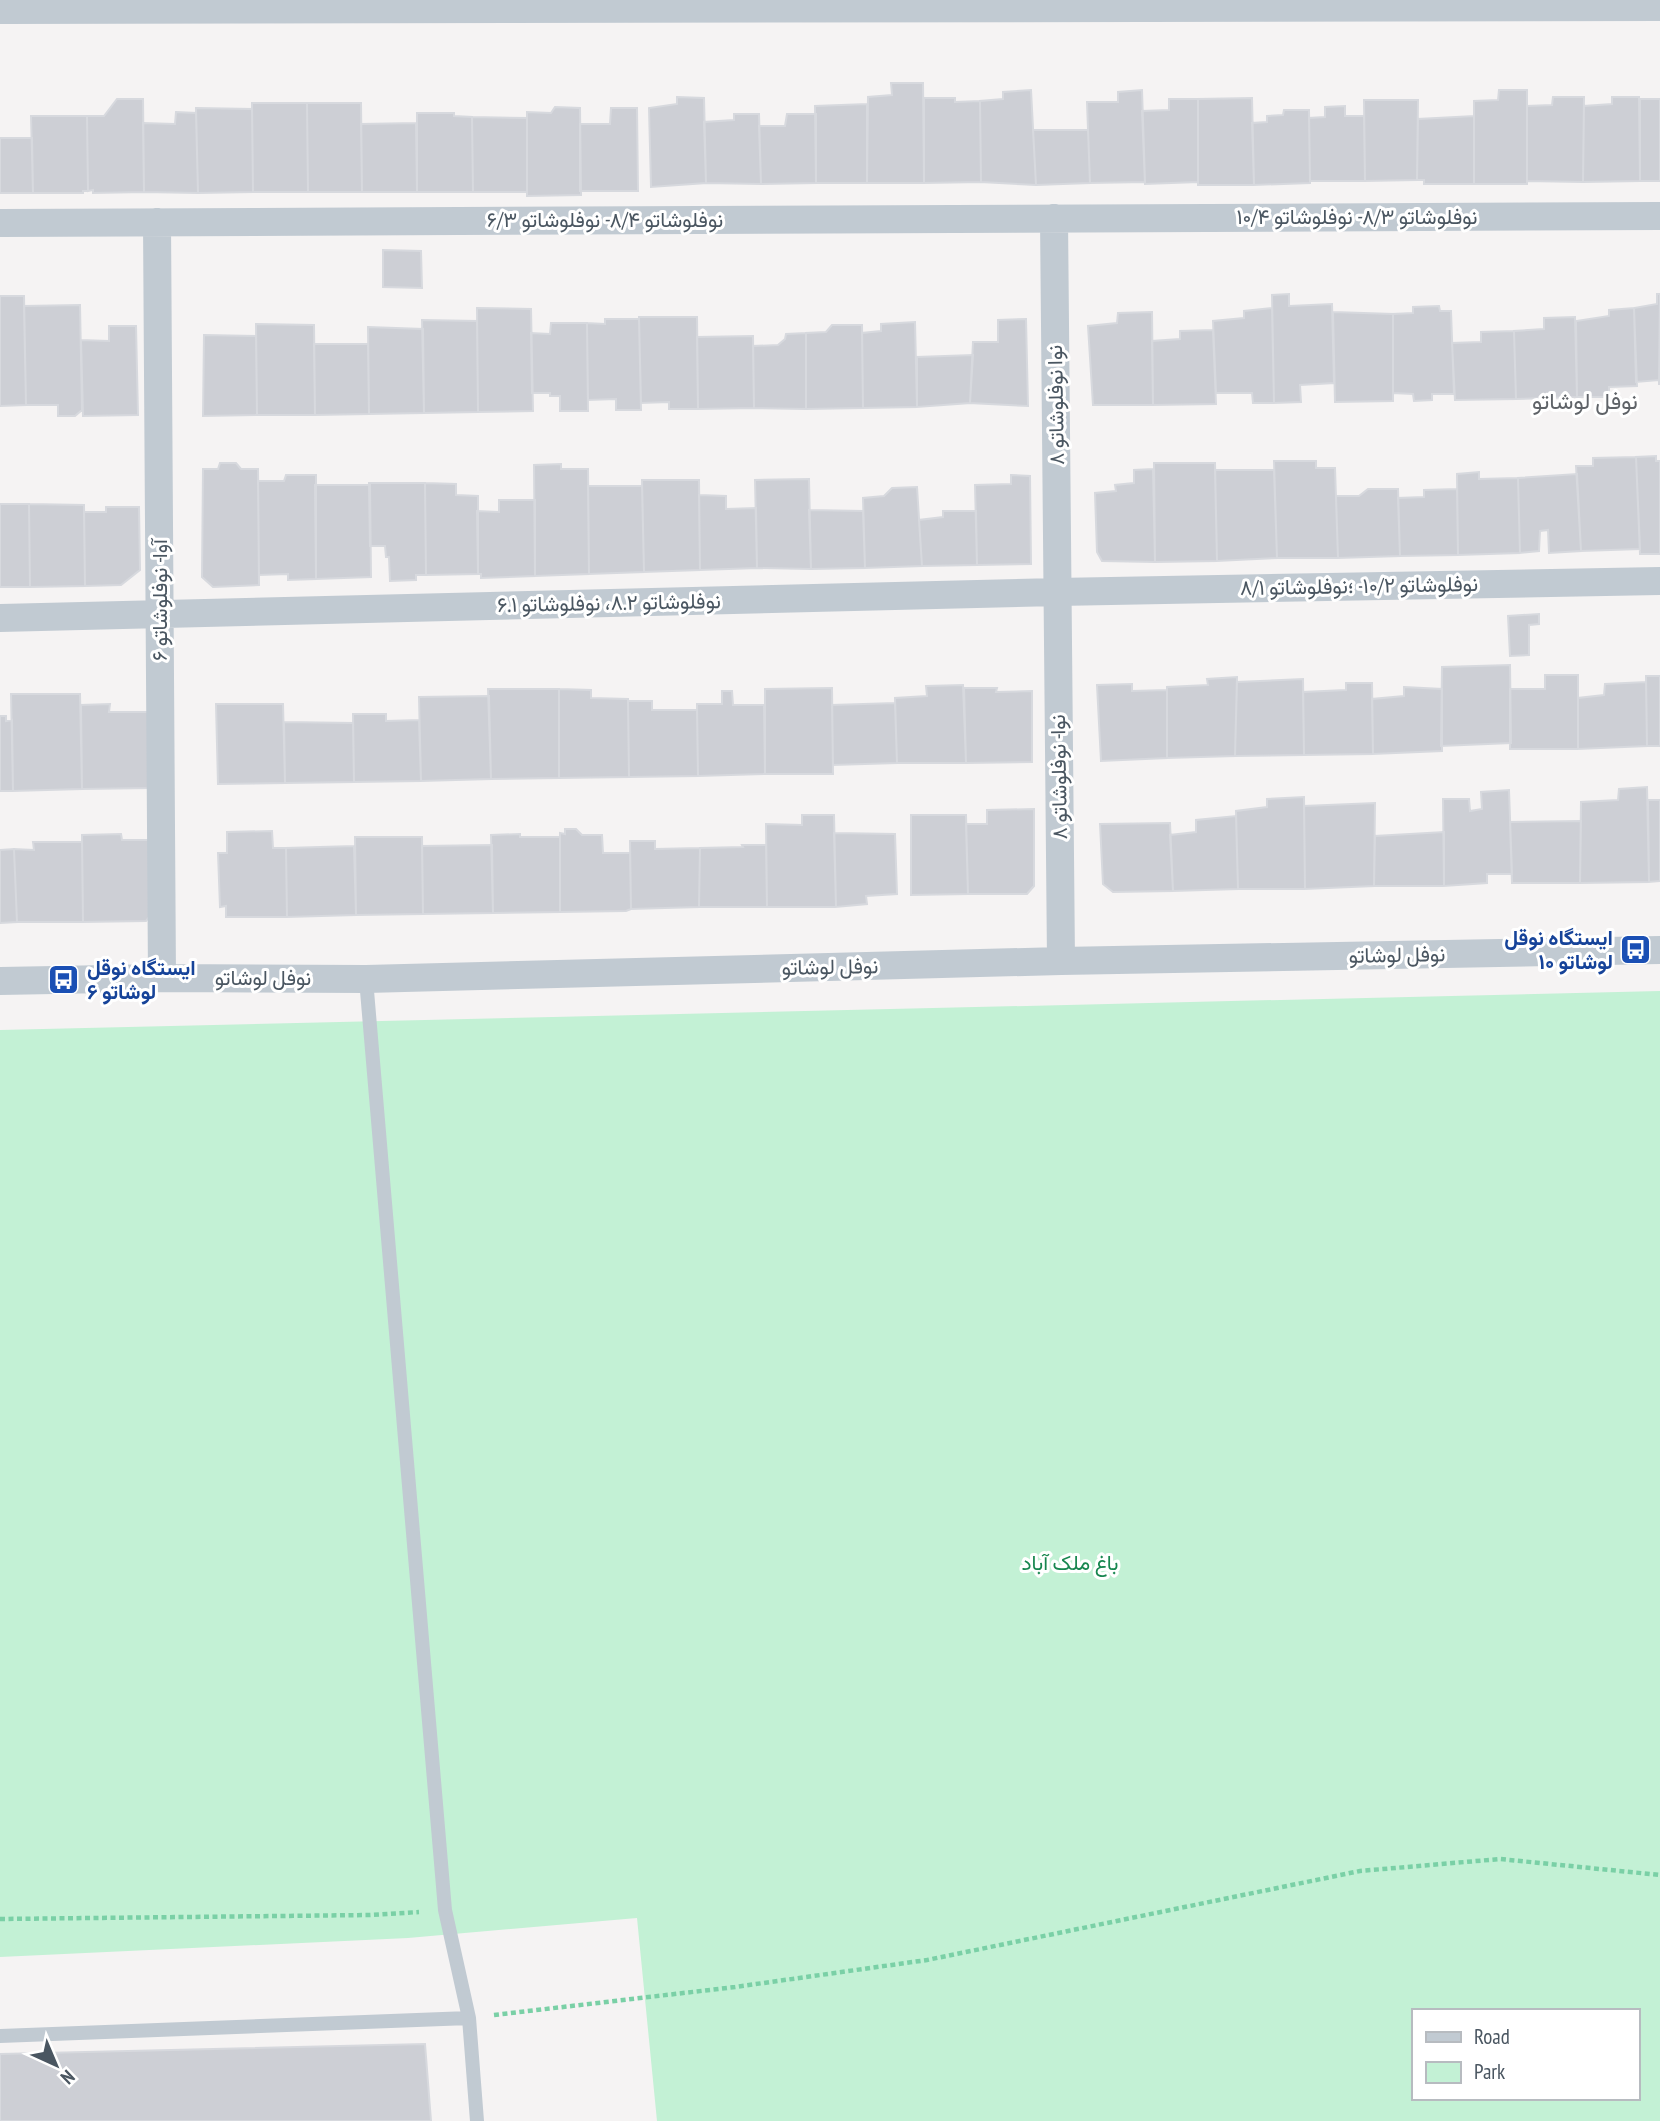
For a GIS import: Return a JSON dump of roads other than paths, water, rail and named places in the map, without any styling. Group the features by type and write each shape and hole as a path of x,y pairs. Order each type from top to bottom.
{"street":[{"path":"0,10 1660,7"},
{"name":"نوفلوشاتو ۸/۳- نوفلوشاتو ۱۰/۴","path":"1054,218 1660,216"},
{"name":"نوفلوشاتو ۸/۴- نوفلوشاتو ۶/۳","path":"0,223 1054,218"},
{"name":"نوا نوفلوشاتو ۸","path":"1054,218 1057,592"},
{"name":"آوا- نوفلوشاتو ۶","path":"157,222 162,978"},
{"name":"نوفلوشاتو ۱۰/۲- ؛نوفلوشاتو ۸/۱","path":"1057,592 1660,581"},
{"name":"نوفلوشاتو ۸.۲، نوفلوشاتو ۶.۱","path":"0,618 1057,592"},
{"name":"نوا- نوفلوشاتو ۸","path":"1057,592 1061,961"},
{"name":"نوفل لوشاتو","path":"0,981 162,978 366,979 1061,961 1660,950"}],"lane":[{"path":"366,979 445,1910 469,2018 477,2121"},
{"path":"0,2036 469,2018"}],"place":[{"name":"ایستگاه نوقل لوشاتو ۱۰","path":"1636,950"},
{"name":"ایستگاه نوقل لوشاتو ۶","path":"64,980"}],"district":[{"name":"نوفل لوشاتو","path":"1585,401"}],"park label":[{"name":"باغ ملک آباد","path":"1070,1563"}]}
